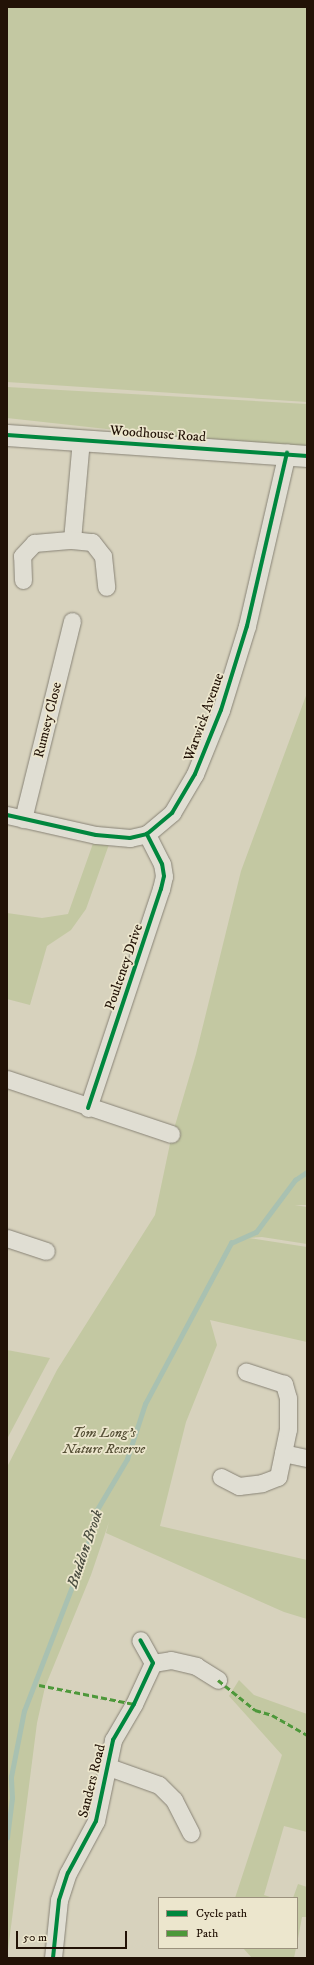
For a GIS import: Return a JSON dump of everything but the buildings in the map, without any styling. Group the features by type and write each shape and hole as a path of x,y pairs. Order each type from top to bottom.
{"street":[{"name":"Woodhouse Road","path":"7,434 297,455"},
{"path":"72,540 81,440"},
{"name":"Warwick Avenue","path":"7,815 96,835 130,838 147,834 172,813 195,774 221,710 297,455"},
{"path":"23,580 22,556 34,543 72,540 92,542 103,556 106,587"},
{"name":"Rumsey Close","path":"23,819 72,621"},
{"name":"Poulteney Drive","path":"88,1108 161,890 164,876 162,864 147,834"},
{"path":"7,1079 88,1108 171,1134"},
{"path":"7,1238 46,1251"},
{"path":"221,1477 240,1486 262,1483 278,1477 288,1429 288,1398 284,1384 246,1372"},
{"path":"283,1453 307,1458"},
{"path":"140,1640 153,1663 171,1660 196,1666 218,1680"},
{"name":"Sanders Road","path":"53,1958 59,1900 68,1873 96,1821 103,1796 106,1766 113,1740 134,1704 153,1663"},
{"path":"106,1766 158,1785 174,1800 191,1833"}],"green space":[{"path":"7,7 307,7 307,402 7,382"},
{"path":"7,387 307,404 307,451 7,418"},
{"name":"Tom Long's Nature Reserve","path":"307,693 307,1205 295,1205 307,1207 307,1244 262,1237 249,1238 307,1247 307,1342 210,1320 217,1345 186,1422 160,1526 307,1560 307,1619 284,1612 106,1533 109,1522 91,1575 45,1687 37,1723 7,1958 7,1467 57,1370 155,1215 171,1139 196,1054 241,871"},
{"path":"96,835 112,836 86,909 71,930 47,946 30,1005 7,999 7,913 42,918 68,914"},
{"path":"7,1350 50,1358 7,1439"},
{"path":"239,1680 254,1695 307,1714 307,1832 284,1826 264,1895 270,1897 235,1897 282,1755 229,1696"},
{"path":"298,1884 307,1887 307,1917 302,1917 298,1939 298,1897 293,1897"},
{"path":"244,1949 296,1949 294,1958 252,1958"}],"waterway":[{"name":"Buddon Brook","path":"7,1838 12,1798 11,1777 24,1711 87,1548 95,1513 127,1459 145,1404 231,1243 256,1232 295,1180 307,1172"}],"marked path":[{"path":"218,1680 255,1710 272,1715 307,1735"},
{"path":"39,1685 134,1704"}],"cycle path":[{"path":"7,435 307,456"},
{"path":"7,815 96,835 130,838 147,834 172,813 195,774 221,710 247,626 287,453"},
{"path":"88,1108 164,876 162,864 147,834"},
{"path":"53,1958 59,1900 68,1873 96,1821 113,1740 134,1704 153,1663 140,1640"}]}
